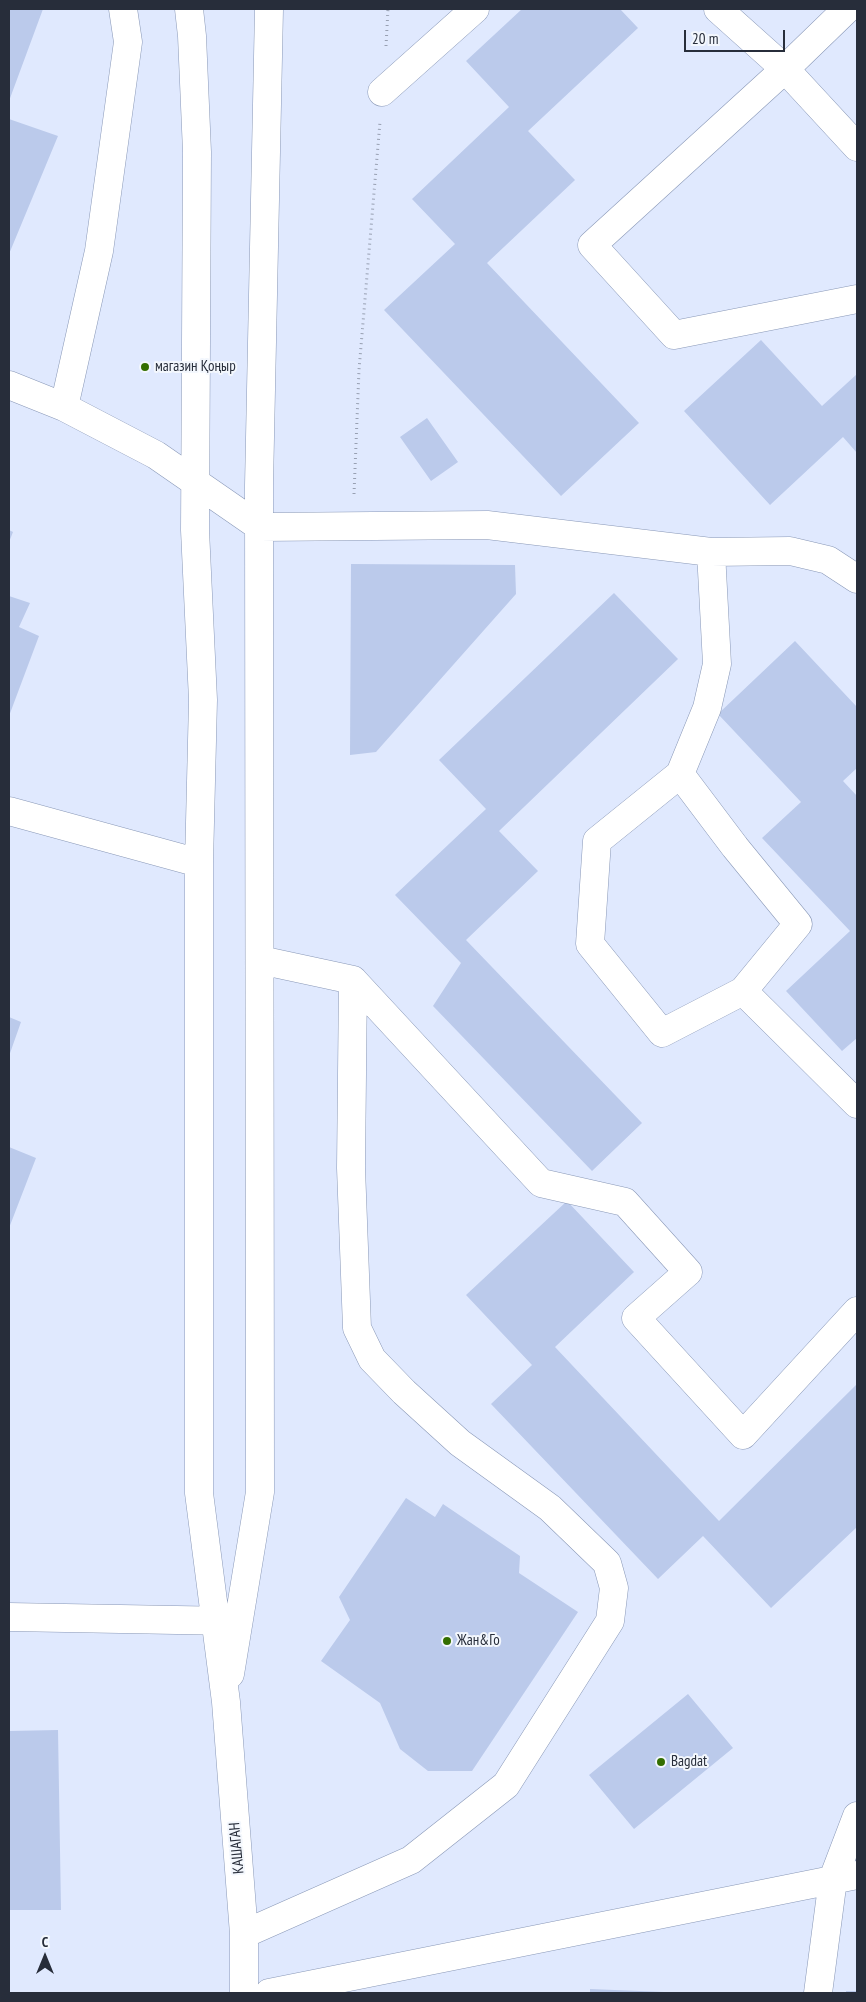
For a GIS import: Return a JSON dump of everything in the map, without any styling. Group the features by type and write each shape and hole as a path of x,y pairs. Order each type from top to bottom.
{"street":[{"path":"64,407 99,251 128,42 123,9"},
{"path":"9,1617 227,1622 199,1493 200,863 203,700 195,530 197,152 189,9"},
{"name":"КАШАГАН","path":"244,1993 244,1934 226,1702 227,1622 260,1492 259,485 269,9"},
{"path":"382,92 475,9"},
{"path":"718,9 785,68 857,147"},
{"path":"847,9 592,245 674,335 857,299"},
{"path":"9,385 64,407 156,455 260,526 487,525 711,552 790,551 828,560 857,579"},
{"path":"680,774 735,847 798,924 743,991 662,1033 590,944 597,841 680,774 707,708 717,664 711,552"},
{"path":"9,811 200,863"},
{"path":"260,960 353,980 541,1183 626,1202 688,1272 636,1318 743,1435 857,1311"},
{"path":"244,1934 411,1860 506,1785 610,1621 614,1588 607,1563 550,1508 460,1443 404,1392 372,1359 357,1328 351,1168 353,980"},
{"path":"743,991 857,1104"},
{"path":"818,1993 857,1816"},
{"path":"269,1993 845,1877"}],"path":[{"path":"353,526 359,370 388,9"}],"building":[{"path":"9,9 43,9 9,101"},
{"path":"522,9 620,9 638,28 528,131 575,180 487,263 639,423 561,496 384,310 455,244 412,199 509,107 466,61"},
{"path":"9,119 58,136 9,254"},
{"path":"761,340 822,406 857,374 857,453 843,437 770,505 684,411"},
{"path":"427,418 458,462 431,481 400,437"},
{"path":"9,530 13,532 9,542"},
{"path":"351,564 515,565 516,594 376,752 350,755"},
{"path":"614,593 678,659 499,831 538,871 466,940 642,1123 592,1171 433,1006 461,963 395,895 486,809 439,760"},
{"path":"9,596 30,603 19,627 39,636 9,716"},
{"path":"795,641 857,707 857,768 843,781 857,796 857,1038 842,1051 786,991 850,931 762,838 801,802 718,714"},
{"path":"9,1017 21,1022 9,1056"},
{"path":"9,1147 36,1158 9,1228"},
{"path":"567,1201 634,1272 555,1347 719,1521 857,1384 857,1527 771,1608 703,1536 658,1579 491,1404 532,1365 466,1295"},
{"name":"Жан&Го","path":"406,1498 435,1517 443,1504 520,1556 519,1573 578,1612 472,1771 428,1771 400,1749 380,1703 321,1661 350,1620 339,1597"},
{"name":"Bagdat","path":"688,1694 733,1748 634,1829 589,1775"},
{"path":"58,1730 61,1910 9,1910 9,1731"},
{"path":"590,1989 664,1992 664,1993 590,1993"},
{"path":"846,1991 857,1991 857,1993 846,1993"}],"place":[{"name":"магазин Қоңыр","path":"145,367"},
{"name":"Жан&Го","path":"447,1641"},
{"name":"Bagdat","path":"661,1762"}]}
